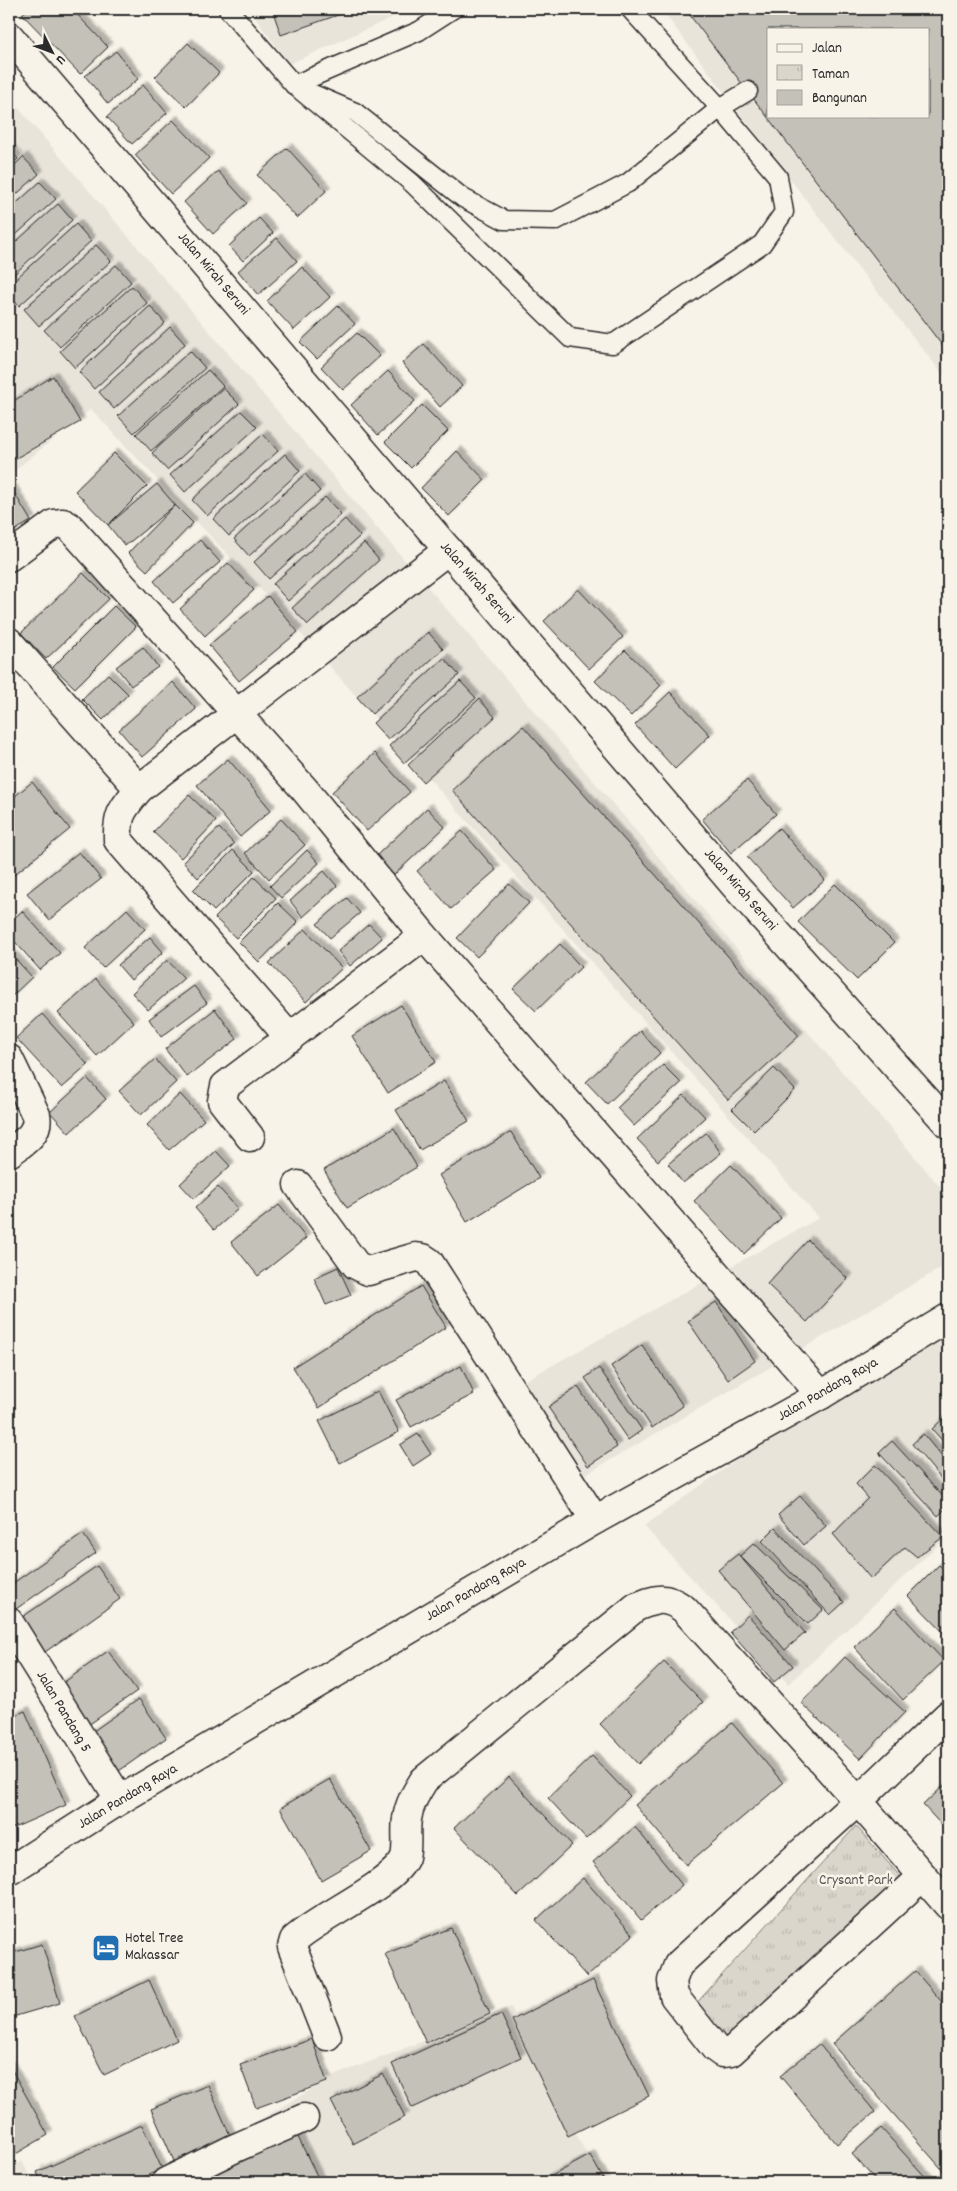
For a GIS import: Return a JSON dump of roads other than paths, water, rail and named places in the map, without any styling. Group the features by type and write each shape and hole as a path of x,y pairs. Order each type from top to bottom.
{"street":[{"name":"Jalan Mirah Seruni","path":"9,36 736,887 948,1124"},
{"path":"9,557 54,524 63,523 70,527 305,790 424,936 821,1395"},
{"path":"290,1038 118,840 120,812 139,789 448,550"},
{"path":"9,642 139,789"},
{"path":"250,1137 222,1101 222,1092 225,1086 424,936"},
{"path":"9,1059 38,1124 35,1131 9,1153"},
{"path":"298,1185 356,1265 368,1271 416,1257 429,1262 595,1520"},
{"name":"Jalan Pandang Raya","path":"9,1871 120,1800 595,1520 821,1395 948,1318"},
{"path":"327,2036 292,1948 294,1940 383,1881 396,1869 404,1858 407,1818 412,1800 424,1780 636,1607 656,1599 673,1601 684,1609 948,1905"},
{"name":"Jalan Pandang 5","path":"9,1622 120,1800"},
{"path":"924,1876 731,2052 722,2053 715,2048 674,1996 672,1981 678,1966 858,1802 948,1715"},
{"path":"166,2182 233,2149 304,2118"}],"lane":[{"path":"228,9 294,86 412,183 570,338 613,344 762,244 784,212 778,177 720,108 630,9"},
{"path":"294,86 418,31 453,9"},
{"path":"294,86 355,112 463,198 504,220 555,221 628,183 720,108 748,91"}],"place":[{"name":"Hotel Tree Makassar","path":"106,1948"}],"park label":[{"name":"Crysant Park","path":"856,1881"}]}
